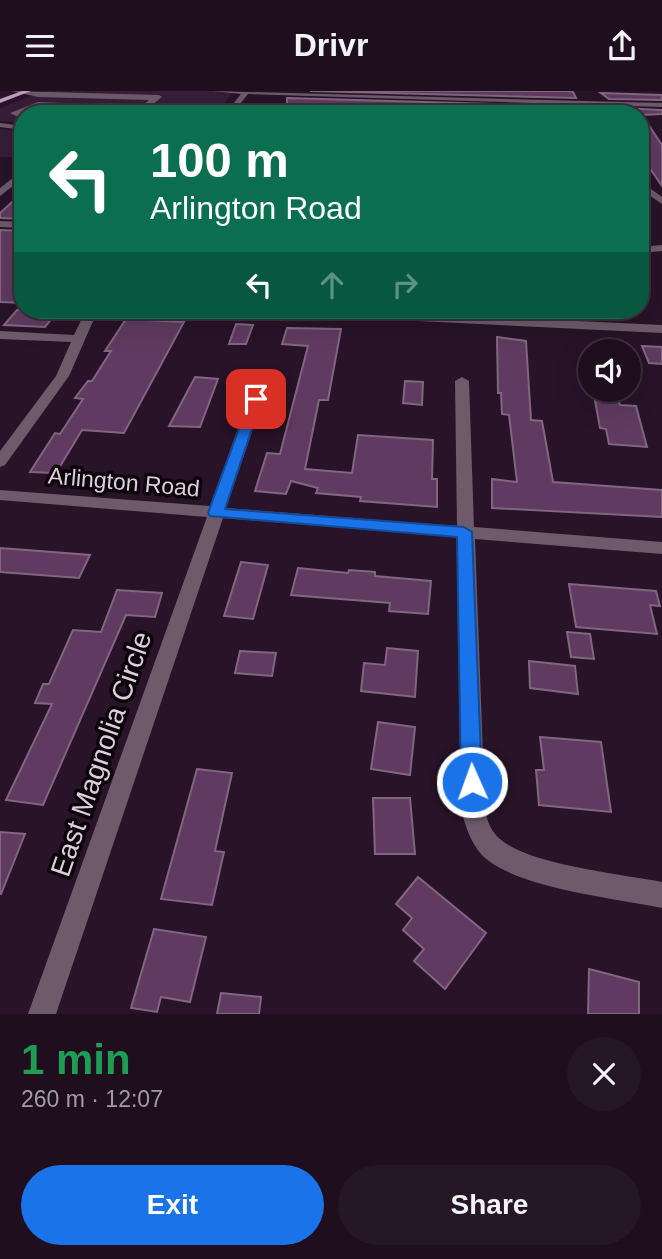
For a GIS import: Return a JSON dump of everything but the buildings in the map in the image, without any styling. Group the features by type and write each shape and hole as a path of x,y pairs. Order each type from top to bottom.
{"main road":[{"path":"2,95 26,92"}],"street":[{"path":"14,91 161,96 145,105"},
{"path":"215,91 662,105"},
{"path":"345,96 345,101 350,104"},
{"path":"382,105 391,102 392,98"},
{"path":"494,101 495,105"},
{"path":"35,105 63,105"},
{"path":"0,180 14,168"},
{"path":"0,193 14,181"},
{"path":"649,192 662,201"},
{"path":"0,462 62,376 88,319"},
{"path":"459,319 662,329"},
{"path":"0,335 80,339"},
{"name":"East Magnolia Circle","path":"42,1014 264,376"},
{"path":"462,381 464,532 473,809 476,827 487,846 528,868 662,895"},
{"name":"Arlington Road","path":"0,495 662,548"}],"shaded area":[{"path":"44,91 234,91 222,105 14,105 14,122 0,121 0,108"},
{"path":"0,129 14,130 14,157 0,157"}],"route":[{"path":"256,399 216,513 464,532 472,782"}]}
